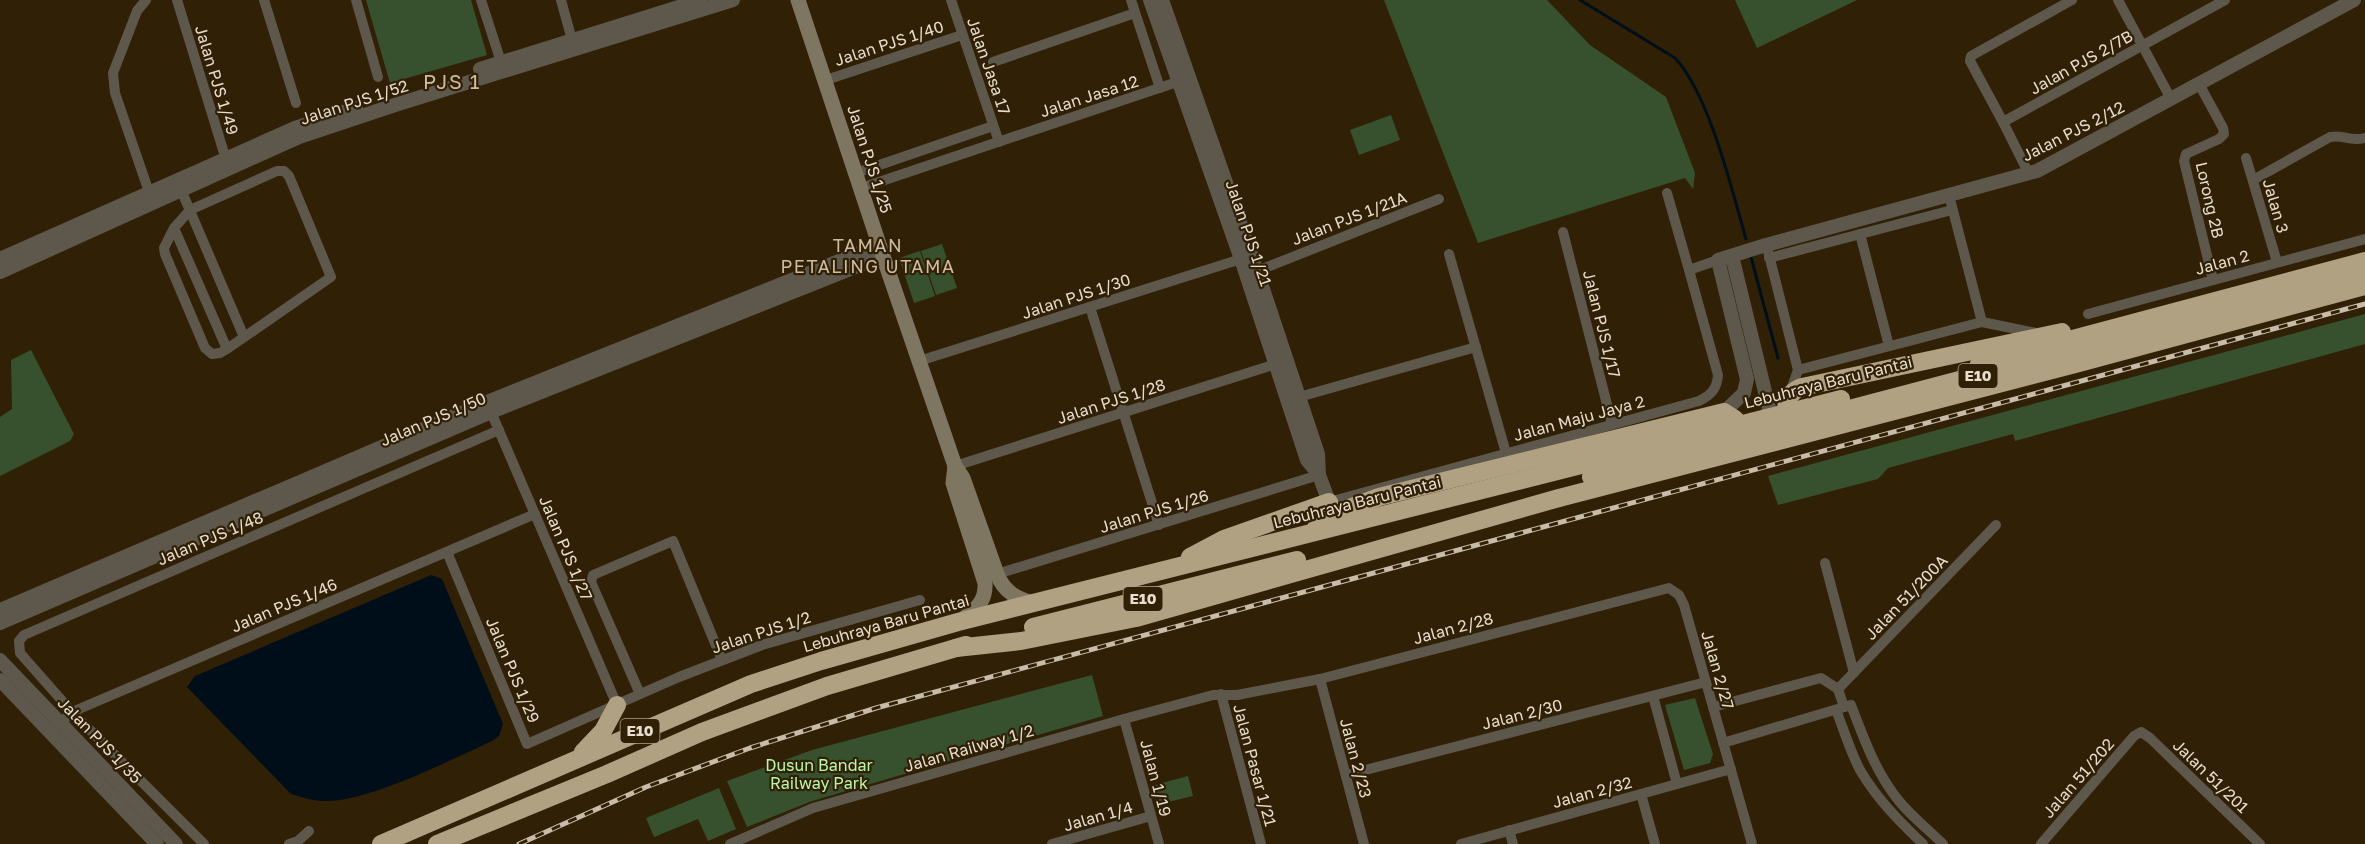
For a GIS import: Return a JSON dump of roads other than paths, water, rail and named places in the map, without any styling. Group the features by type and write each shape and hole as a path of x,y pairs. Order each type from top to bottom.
{"highway":[{"name":"Lebuhraya Baru Pantai","path":"381,844 751,684 958,622 1979,364 2365,261"},
{"name":"Lebuhraya Baru Pantai","path":"438,844 608,774 702,732 827,686 956,648 1331,551 1591,477 2365,273"},
{"path":"956,648 1021,641 1136,618 1718,456 2365,286"},
{"path":"1818,430 1804,430 1791,420 1786,406 1789,393 1802,387 2043,334 2077,330 2105,331"},
{"path":"1305,536 1339,512 1379,497 1724,412 1735,419 1738,432 1730,445 1718,456"},
{"path":"1164,570 1224,539 1329,502"},
{"path":"577,758 603,731 616,705"}],"main road":[{"name":"Jalan PJS 1/25","path":"798,0 955,466 963,478 1004,587 1014,596 1034,603"},
{"name":"Jalan PJS 1/25","path":"955,466 953,483 985,583 986,593 980,606 958,622"}],"street":[{"path":"146,0 137,11 113,73 115,93 149,192"},
{"name":"Jalan PJS 1/49","path":"177,0 226,163"},
{"path":"264,0 296,103"},
{"path":"356,0 378,77"},
{"path":"481,0 501,62"},
{"path":"561,0 573,45"},
{"name":"Jalan PJS 1/52","path":"573,45 701,0"},
{"name":"Jalan PJS 1/52","path":"0,259 21,256 297,133 501,62 573,45 733,0"},
{"name":"Jalan Jasa 17","path":"951,0 999,142"},
{"path":"1131,0 1160,88"},
{"name":"Jalan PJS 1/21","path":"1150,0 1184,80 1252,273 1299,397 1318,454 1319,475 1329,502"},
{"name":"Jalan PJS 1/21","path":"1162,0 1184,80 1241,259 1252,273 1276,364 1307,460 1319,475"},
{"path":"2029,174 1970,61 1971,56 2072,0"},
{"path":"2118,0 2170,99"},
{"name":"Jalan PJS 2/7B","path":"2003,122 2225,0"},
{"name":"Jalan PJS 2/12","path":"1725,258 1768,252 1948,195 2029,174 2354,0"},
{"path":"993,62 1135,13"},
{"name":"Jalan PJS 1/40","path":"825,80 962,35"},
{"name":"Jalan PJS 1/52","path":"297,133 394,105 558,49"},
{"name":"Jalan Jasa 12","path":"861,188 1184,80"},
{"name":"Lorong 2B","path":"2199,84 2224,134 2219,139 2186,154 2184,161 2213,280"},
{"path":"856,173 993,126"},
{"path":"2253,180 2330,137 2337,135 2350,141 2365,138"},
{"name":"Jalan 3","path":"2246,158 2277,262"},
{"path":"277,171 284,171 289,176 331,274 329,280 220,353 212,354 206,348 164,248 174,228 190,210 277,171"},
{"path":"179,184 244,337"},
{"name":"Jalan PJS 1/52","path":"0,272 21,256 149,192 179,184"},
{"name":"Jalan Maju Jaya 2","path":"1329,502 1699,401 1714,391 1718,383 1718,375 1667,193"},
{"path":"1948,195 1982,322"},
{"name":"Jalan PJS 1/21A","path":"1252,273 1439,199"},
{"path":"1789,393 1798,370 1768,252 1860,234 1952,210"},
{"path":"174,228 227,348"},
{"name":"Jalan PJS 1/17","path":"1563,232 1612,424"},
{"path":"1860,234 1889,346"},
{"name":"Jalan 2","path":"2088,314 2365,238"},
{"name":"Jalan PJS 1/50","path":"0,610 289,492 489,407 881,251"},
{"path":"1449,254 1506,453"},
{"path":"1689,270 1725,258"},
{"path":"1724,412 1744,393 1747,379 1725,258"},
{"path":"1718,456 1761,434 1767,425 1769,408 1725,258"},
{"name":"Jalan PJS 1/30","path":"919,361 1241,259"},
{"path":"1090,307 1159,525"},
{"path":"1798,370 1982,322 2043,334"},
{"path":"1299,397 1476,347"},
{"name":"Jalan PJS 1/28","path":"955,466 1276,364"},
{"name":"Jalan PJS 1/27","path":"489,407 616,705"},
{"name":"Jalan PJS 1/48","path":"72,712 20,653 18,641 24,635 499,430"},
{"name":"Jalan PJS 1/26","path":"998,574 1319,475"},
{"path":"289,492 300,516"},
{"name":"Jalan PJS 1/50","path":"0,622 289,492"},
{"name":"Jalan PJS 1/46","path":"56,728 72,712 535,514"},
{"name":"Jalan 51/200A","path":"1838,689 1996,525"},
{"path":"640,694 591,582 592,575 673,542 722,660"},
{"name":"Jalan PJS 1/29","path":"447,552 527,744 616,705"},
{"path":"1824,563 1854,673"},
{"name":"Jalan 2/28","path":"1221,694 1237,694 1320,679 1665,588 1672,589 1679,595 1684,605"},
{"name":"Jalan PJS 1/2","path":"616,705 773,641 920,600"},
{"name":"Jalan 2/27","path":"1684,605 1753,842"},
{"name":"Jalan PJS 1/35","path":"0,660 157,844"},
{"path":"1713,708 1821,678 1838,689 1859,768 1889,811 1923,844"},
{"name":"Jalan 2/23","path":"1320,679 1364,844"},
{"name":"Jalan PJS 1/35","path":"0,680 56,728 176,844"},
{"name":"Jalan 2/30","path":"1346,776 1706,682"},
{"name":"Jalan Railway 1/2","path":"730,844 813,808 1124,719 1221,694"},
{"name":"Jalan Pasar 1/21","path":"1221,694 1261,844"},
{"path":"1653,696 1677,784"},
{"path":"1723,743 1843,708"},
{"path":"1843,708 1900,802 1943,844"},
{"path":"72,712 204,844"},
{"name":"Jalan 1/19","path":"1124,719 1159,844"},
{"name":"Jalan 51/202","path":"2041,844 2139,732"},
{"name":"Jalan 51/201","path":"2139,732 2151,738 2260,844"},
{"name":"Jalan 2/32","path":"1461,844 1731,769"},
{"path":"1641,794 1655,844"},
{"name":"Jalan 1/4","path":"1052,844 1151,816"},
{"path":"290,844 298,841 309,831"},
{"path":"1509,831 1513,844"}],"water":[{"path":"431,575 442,579 503,724 499,736 492,741 454,759 385,788 362,795 341,800 307,799 291,794 187,687 195,676"}],"waterway":[{"path":"1580,0 1675,58 1687,74 1709,118 1746,239"},
{"path":"1751,257 1778,358"}],"railway":[{"path":"519,844 646,787 750,748 876,708 2365,304"}],"district":[{"name":"PJS 1","path":"452,82"},
{"name":"TAMAN PETALING UTAMA","path":"868,256"}],"park label":[{"name":"Dusun Bandar Railway Park","path":"819,774"}]}
